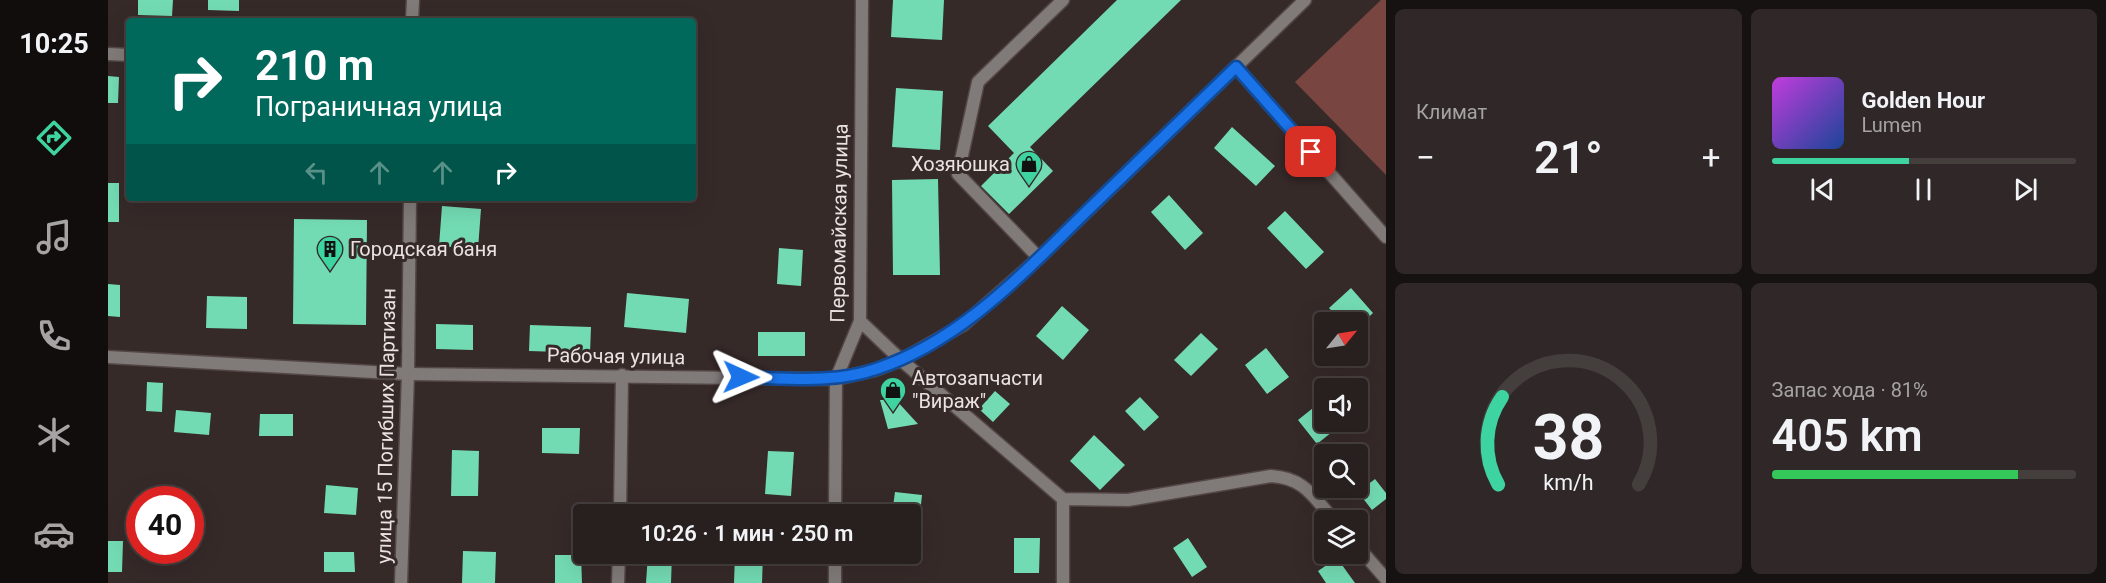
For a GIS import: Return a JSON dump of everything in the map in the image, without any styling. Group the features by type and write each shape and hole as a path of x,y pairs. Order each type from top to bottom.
{"street":[{"path":"412,18 413,0"},
{"name":"Первомайская улица","path":"835,504 836,379 860,321 862,0"},
{"path":"1039,258 958,174 978,82 1063,0"},
{"name":"Рабочая улица","path":"108,357 408,374 836,379 875,370 901,360 963,325 1039,258 1305,0"},
{"path":"108,54 126,55"},
{"path":"1236,67 1386,237"},
{"name":"улица 15 Погибших Партизан","path":"401,583 408,374 410,201"},
{"path":"860,321 901,360 1063,499 1128,500 1271,476 1288,477 1303,486 1325,510"},
{"path":"620,504 622,375"},
{"path":"1063,499 1063,583"},
{"path":"1368,558 1386,579"},
{"path":"618,583 619,564"},
{"path":"835,564 835,583"}],"shaded area":[{"path":"1381,0 1386,0 1386,175 1295,82"}],"building":[{"path":"138,0 173,0 172,16 138,15"},
{"path":"208,0 239,0 239,11 208,10"},
{"path":"893,0 944,0 942,40 891,37"},
{"path":"1117,0 1181,0 1030,147 1053,171 1009,214 981,186 1014,153 988,126"},
{"path":"108,76 119,77 118,103 108,103"},
{"path":"896,88 943,91 940,150 892,147"},
{"path":"1232,127 1275,166 1256,186 1214,148"},
{"path":"938,179 940,275 893,275 892,180"},
{"path":"108,183 119,183 119,222 108,222"},
{"path":"1169,195 1203,233 1185,250 1151,212"},
{"path":"442,206 481,209 478,249 439,246"},
{"path":"1285,211 1324,252 1306,269 1267,228"},
{"name":"Городская баня","path":"294,219 367,220 366,325 293,324"},
{"path":"779,248 803,250 801,286 777,284"},
{"path":"108,284 120,285 120,317 108,316"},
{"path":"1351,288 1373,313 1368,318 1368,312 1333,312 1329,308"},
{"path":"627,293 689,299 686,333 624,327"},
{"path":"207,296 247,297 247,329 206,328"},
{"path":"1062,306 1089,330 1063,360 1036,336"},
{"path":"436,324 473,325 473,350 436,349"},
{"path":"530,325 591,327 590,353 529,351"},
{"path":"758,332 805,332 805,356 758,356"},
{"path":"1201,333 1218,349 1191,376 1174,360"},
{"path":"1266,348 1289,377 1267,394 1245,365"},
{"path":"147,382 163,383 162,412 146,411"},
{"path":"995,391 1010,404 993,422 979,409"},
{"path":"1140,397 1159,417 1144,431 1125,411"},
{"path":"880,400 896,400 918,424 888,429"},
{"path":"1314,407 1314,432 1332,432 1317,444 1298,420"},
{"path":"176,410 211,413 209,435 174,432"},
{"path":"260,414 293,414 293,436 259,436"},
{"path":"542,428 580,428 579,454 542,453"},
{"path":"1094,435 1125,465 1100,490 1070,461"},
{"path":"452,450 479,451 478,496 451,496"},
{"path":"768,451 794,452 791,496 765,494"},
{"path":"1375,479 1386,493 1386,499 1372,510 1363,498 1368,498 1368,484"},
{"path":"326,485 358,488 356,515 324,513"},
{"path":"895,492 922,495 921,504 893,504"},
{"path":"1014,538 1040,538 1039,573 1014,573"},
{"path":"1188,538 1207,567 1192,577 1173,548"},
{"path":"108,541 123,541 122,572 108,572"},
{"path":"463,551 496,552 495,583 462,583"},
{"path":"324,552 354,552 355,572 324,572"},
{"path":"555,555 573,555 573,564 581,564 582,583 555,583"},
{"path":"647,564 672,564 671,583 646,583"},
{"path":"735,564 763,564 762,583 734,583"},
{"path":"1328,564 1341,564 1355,583 1326,583 1318,571"}],"place":[{"name":"Хозяюшка","path":"1029,187"},
{"name":"Городская баня","path":"330,272"},
{"name":"Автозапчасти \"Вираж\"","path":"893,413"}],"route":[{"path":"741,377 836,379 875,370 901,360 963,325 1039,258 1236,67 1311,152"}]}
